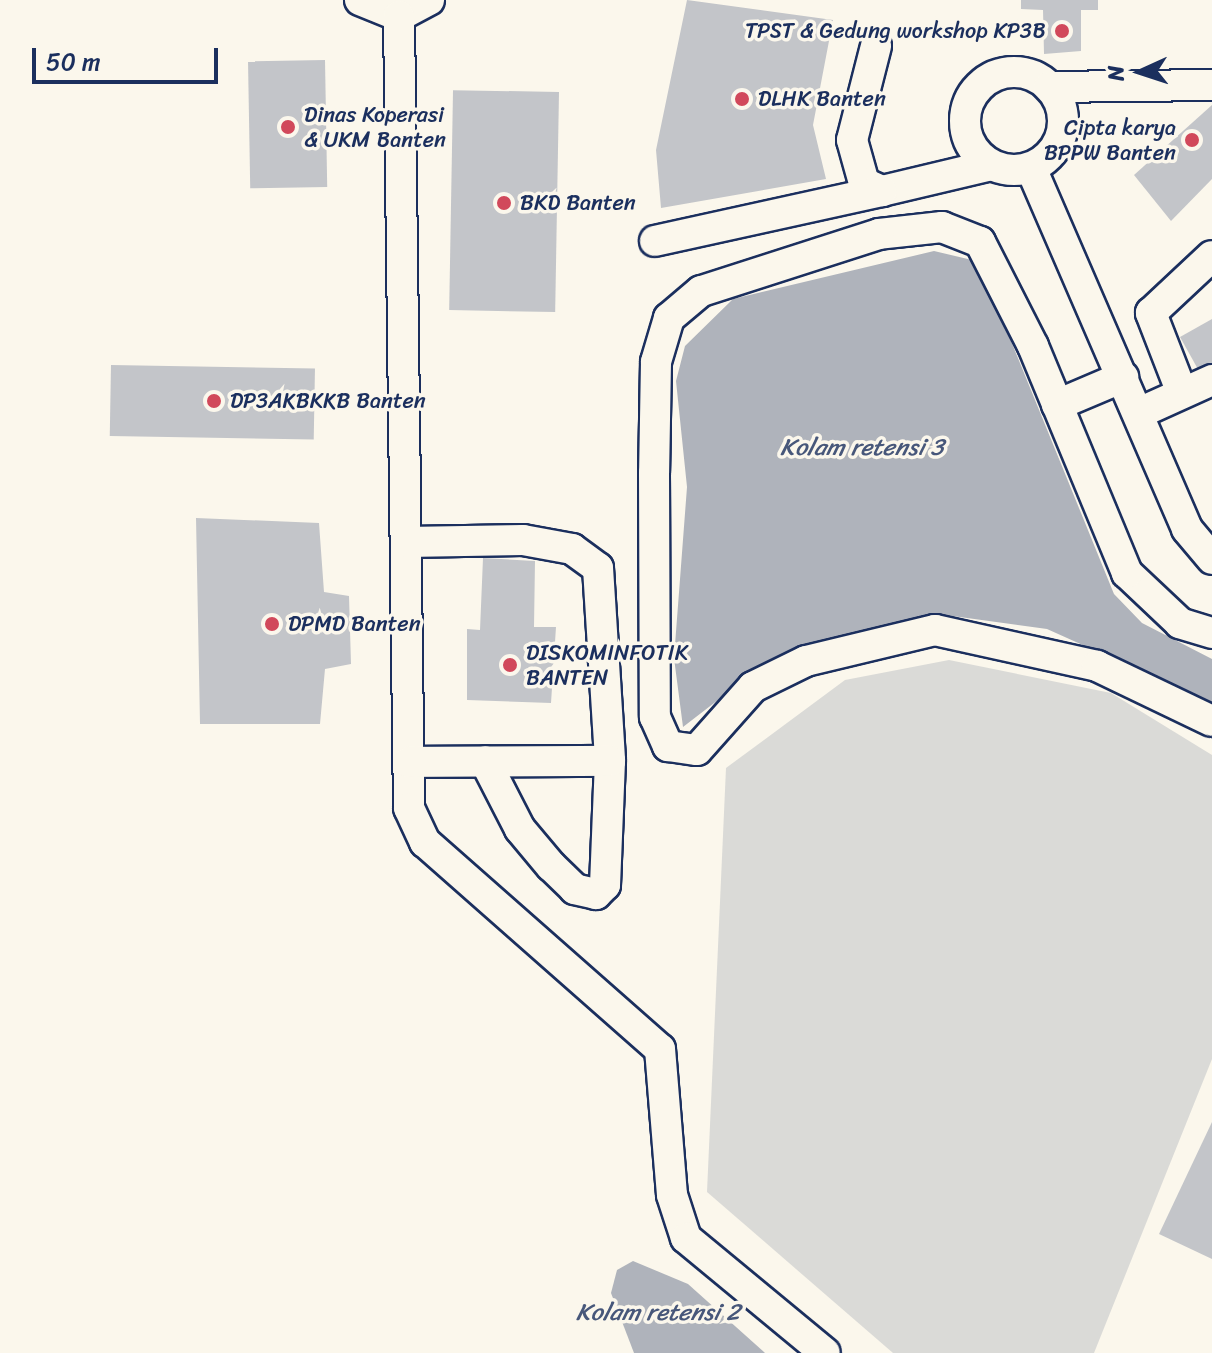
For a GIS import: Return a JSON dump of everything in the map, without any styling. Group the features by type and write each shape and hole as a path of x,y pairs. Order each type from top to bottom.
{"street":[{"path":"360,0 399,16"},
{"path":"399,16 429,0"},
{"path":"399,16 409,808 425,842 660,1049 672,1195 686,1238 825,1353"},
{"path":"876,46 852,140 858,176 882,191"},
{"path":"991,165 967,132 975,92 1011,72 1049,87 1212,85"},
{"path":"655,241 991,165 1031,168 1054,151 1063,125 1049,87"},
{"path":"1031,168 1187,529 1212,559"},
{"path":"1212,633 1180,623 1127,573 1057,405 980,242 942,227 879,234 701,291 669,318 656,362 654,473 655,717 668,746 697,750 753,687 806,661 935,630 1097,666 1212,721"},
{"path":"1182,393 1151,313 1212,256"},
{"path":"1057,405 1123,377"},
{"path":"1139,413 1212,380"},
{"path":"406,542 523,540 572,549 598,568 610,761 605,885 596,894 575,889 543,857 485,761"},
{"path":"409,762 610,761"}],"shaded area":[{"path":"949,660 1111,693 1212,755 1212,1059 1094,1353 893,1353 707,1192 726,768 845,680"}],"water":[{"name":"Kolam retensi 3","path":"934,251 972,260 987,282 1114,594 1142,623 1212,659 1212,703 1047,629 938,614 771,659 683,727 674,658 687,487 676,381 685,346 733,299"},
{"name":"Kolam retensi 2","path":"633,1261 688,1284 765,1353 634,1353 611,1293 617,1270"}],"building":[{"name":"DLHK Banten","path":"687,0 833,20 813,125 826,179 661,208 656,150"},
{"name":"TPST & Gedung workshop KP3B","path":"1021,0 1098,0 1098,10 1081,10 1081,51 1044,54 1043,10 1021,9"},
{"name":"Dinas Koperasi & UKM Banten","path":"325,60 327,187 250,188 248,61"},
{"name":"BKD Banten","path":"453,90 559,92 555,312 449,310"},
{"name":"Cipta karya BPPW Banten","path":"1212,105 1212,179 1171,221 1134,175"},
{"path":"1212,319 1212,364 1199,371 1180,337"},
{"name":"DP3AKBKKB Banten","path":"111,365 315,369 314,440 110,436"},
{"name":"DPMD Banten","path":"196,518 319,523 324,592 349,596 351,664 325,669 320,724 200,724"},
{"name":"DISKOMINFOTIK BANTEN","path":"483,558 535,561 534,627 556,627 551,703 467,700 467,629 480,630"},
{"path":"1212,1122 1212,1259 1159,1234"}],"place":[{"name":"TPST & Gedung workshop KP3B","path":"1062,31"},
{"name":"DLHK Banten","path":"742,99"},
{"name":"Dinas Koperasi & UKM Banten","path":"288,127"},
{"name":"Cipta karya BPPW Banten","path":"1192,140"},
{"name":"BKD Banten","path":"504,203"},
{"name":"DP3AKBKKB Banten","path":"214,401"},
{"name":"DPMD Banten","path":"272,624"},
{"name":"DISKOMINFOTIK BANTEN","path":"510,665"}]}
